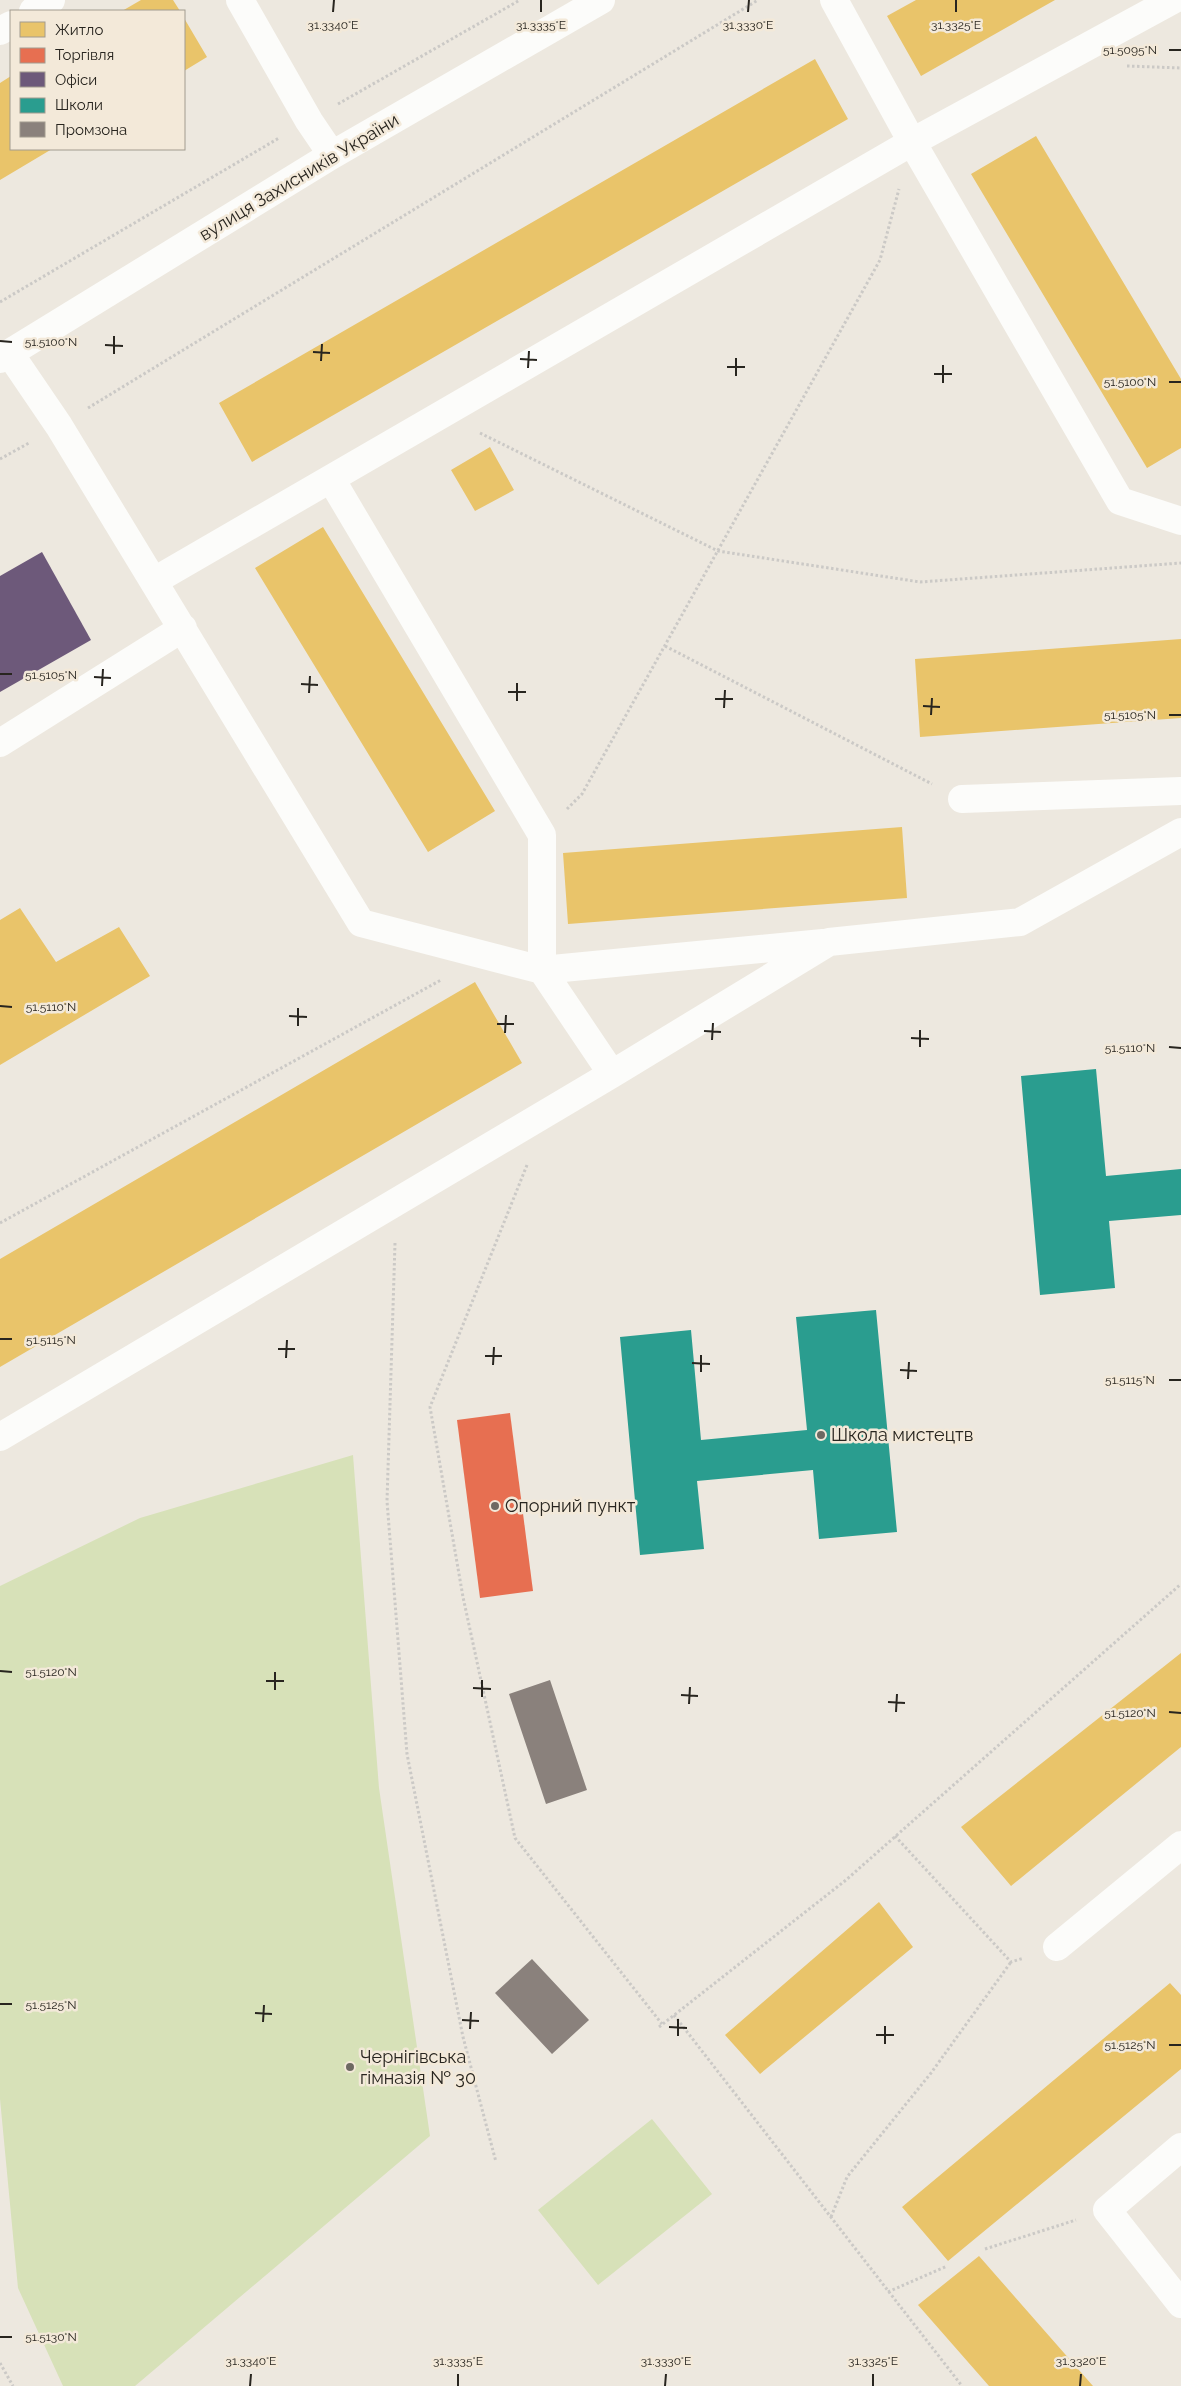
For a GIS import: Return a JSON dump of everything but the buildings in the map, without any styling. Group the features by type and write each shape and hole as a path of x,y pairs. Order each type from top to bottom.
{"street":[{"path":"35,10 51,0"},
{"path":"240,0 309,121 332,155"},
{"name":"вулиця Захисників України","path":"5,357 332,155 601,0"},
{"path":"834,0 912,142 1120,501 1181,521"},
{"path":"154,581 444,415 912,142 1173,0"},
{"path":"5,357 59,426 361,923 542,970 1020,922 1181,832"},
{"path":"331,479 542,835 542,970 612,1074"},
{"path":"0,743 183,628"},
{"path":"962,799 1181,791"},
{"path":"0,1438 612,1074 829,942"},
{"path":"1057,1946 1181,1845"},
{"path":"1181,2147 1107,2210 1181,2304"}],"path":[{"path":"0,302 520,0"},
{"path":"59,426 758,0"},
{"path":"542,835 582,794 880,260 912,142"},
{"path":"444,415 718,551 920,582 1181,563"},
{"path":"665,646 962,799"},
{"path":"0,1223 485,956"},
{"path":"548,1112 430,1407 463,1596 515,1838 660,2026 846,1880 1181,1584"},
{"path":"397,1202 388,1501 407,1754 463,2037 496,2162"},
{"path":"895,1836 1011,1962"},
{"path":"831,2217 847,2177 931,2073 1011,1962 1057,1946"},
{"path":"674,2015 962,2386"},
{"path":"985,2249 1107,2210"},
{"path":"888,2292 947,2266"},
{"path":"0,2363 13,2386"}],"green space":[{"path":"353,1455 379,1788 430,2136 135,2386 63,2386 18,2288 0,2099 0,1586 140,1518"},
{"path":"652,2119 712,2194 598,2285 538,2210"}],"place":[{"name":"Школа мистецтв","path":"821,1435"},
{"name":"Опорний пункт","path":"495,1506"},
{"name":"Чернігівська гімназія № 30","path":"350,2067"}]}
